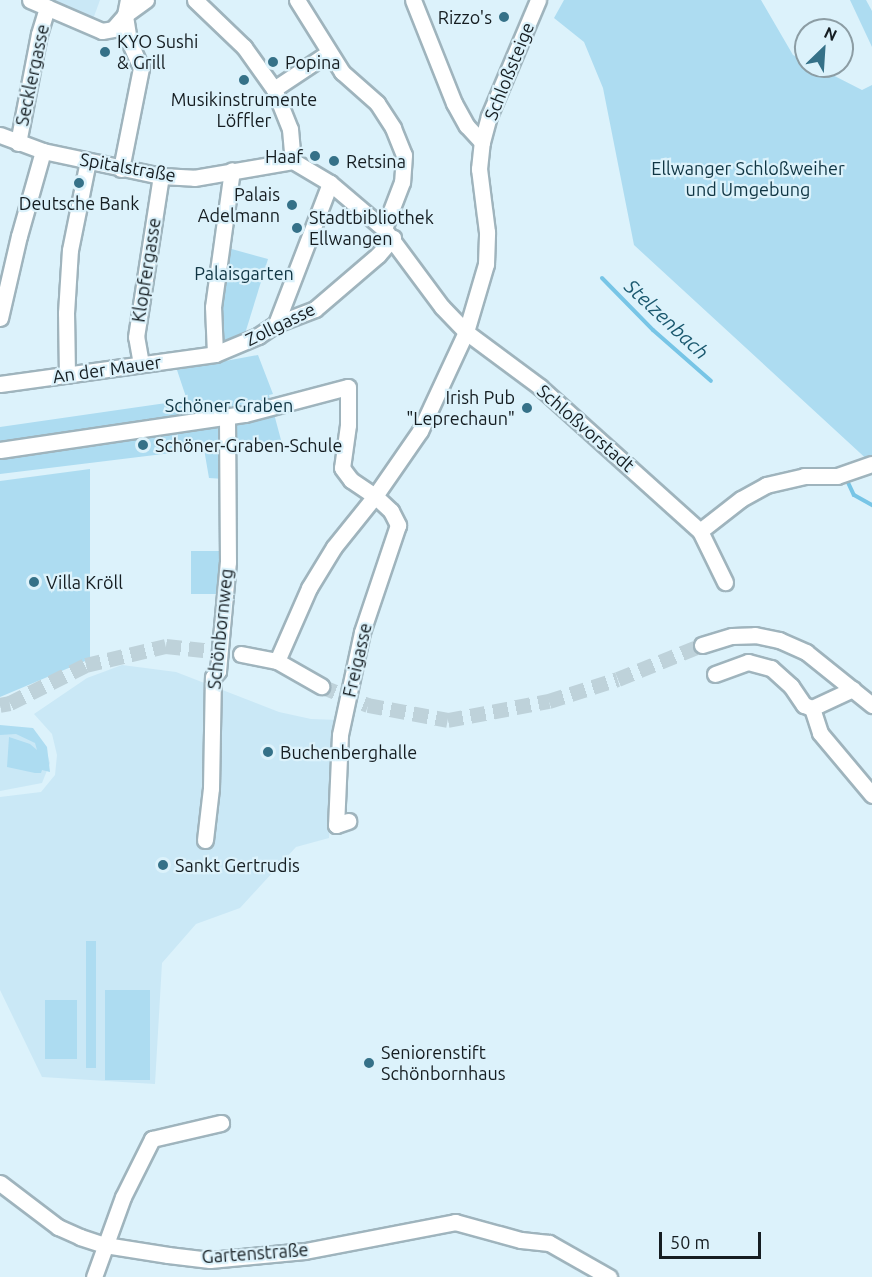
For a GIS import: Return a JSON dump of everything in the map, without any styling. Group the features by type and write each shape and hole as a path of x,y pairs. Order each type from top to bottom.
{"street":[{"path":"30,0 102,31 113,29 126,7 146,0"},
{"path":"195,0 244,47 274,88 290,129 293,161"},
{"path":"297,0 328,53 342,72 377,103 393,128 404,155 402,182 389,233"},
{"path":"413,0 454,103 467,126 482,142"},
{"name":"Schloßsteige","path":"466,332 486,264 488,232 479,169 482,142 489,116 538,0"},
{"name":"Secklergasse","path":"18,143 39,34 47,7"},
{"path":"121,169 141,68 129,41 126,7"},
{"path":"274,88 328,53"},
{"name":"Spitalstraße","path":"0,135 43,151 161,176 194,178 293,161"},
{"path":"0,318 19,236 43,151"},
{"path":"66,375 66,313 70,250 88,161"},
{"name":"Schloßvorstadt","path":"293,161 330,183 389,233 442,307 466,332 540,387 700,531 725,582"},
{"path":"215,354 213,307 232,170"},
{"name":"Klopfergasse","path":"141,364 136,337 161,176"},
{"path":"276,324 330,183"},
{"name":"Zollgasse","path":"215,354 258,336 276,324 315,309 378,255 389,233"},
{"path":"277,661 315,578 334,547 375,496 420,430 466,332"},
{"name":"An der Mauer","path":"0,384 215,354"},
{"name":"Freigasse","path":"227,417 297,402 348,387 348,425 342,468 351,480 375,496 391,511 398,525 362,632 340,735 336,825 348,820"},
{"path":"0,450 227,417"},
{"name":"Schönbornweg","path":"205,840 212,788 213,677 218,671 228,562 227,417"},
{"path":"700,531 741,499 766,485 804,476 837,476 872,464"},
{"path":"702,645 732,636 756,635 779,640 806,652 872,705"},
{"path":"241,654 277,661 321,686"},
{"path":"715,674 748,662 771,668 791,686 804,705 812,708 853,689"},
{"path":"812,708 820,733 872,795"},
{"path":"94,1277 123,1197 152,1139 221,1123"},
{"name":"Gartenstraße","path":"0,1183 58,1227 105,1245 210,1260 304,1251 455,1222 521,1240 549,1243 609,1277"}],"shaded area":[{"path":"42,0 100,0 92,22"},
{"path":"122,665 176,672 279,712 311,719 339,720 329,838 296,847 240,908 196,924 162,963 155,1084 42,1077 0,990 0,797 41,792 55,775 57,755 52,734 34,714 87,678"},
{"path":"0,730 34,731 44,744 50,763 42,783 0,791"}],"green space":[{"name":"Ellwanger Schloßweiher und Umgebung","path":"564,0 761,0 794,55 794,78 838,78 862,90 872,85 872,464 634,245 603,88 584,42 554,18"},
{"path":"850,0 866,0 872,11 872,47"},
{"name":"Palaisgarten","path":"228,248 268,259 244,337 218,349"},
{"name":"Schöner Graben","path":"258,355 273,394 269,395 281,440 223,447 224,479 209,478 204,449 0,474 0,427 187,400 177,370"},
{"path":"90,469 90,659 0,697 0,481"},
{"path":"191,551 222,551 222,594 191,594"},
{"path":"0,725 33,728 47,747 50,772 42,770 41,773 35,773 7,767 9,737 30,744 37,750 35,743 16,734 0,735"},
{"path":"86,941 96,941 96,1068 86,1068"},
{"path":"105,990 150,990 150,1080 105,1080"},
{"path":"45,1000 77,1000 77,1059 45,1059"}],"waterway":[{"name":"Stelzenbach","path":"602,278 653,330 711,381"},
{"name":"Stelzenbach","path":"845,476 854,495 872,505"}],"tunnel":[{"path":"321,686 368,705 448,720 549,701 618,679 702,645"},
{"path":"0,705 10,703 86,665 166,646 241,654"}],"place":[{"name":"Rizzo's","path":"504,17"},
{"name":"KYO Sushi & Grill","path":"105,52"},
{"name":"Popina","path":"273,62"},
{"name":"Musikinstrumente Löffler","path":"244,80"},
{"name":"Haaf","path":"315,156"},
{"name":"Retsina","path":"334,161"},
{"name":"Deutsche Bank","path":"79,183"},
{"name":"Palais Adelmann","path":"292,205"},
{"name":"Stadtbibliothek Ellwangen","path":"297,228"},
{"name":"Irish Pub \"Leprechaun\"","path":"527,408"},
{"name":"Schöner-Graben-Schule","path":"143,445"},
{"name":"Villa Kröll","path":"34,582"},
{"name":"Buchenberghalle","path":"268,752"},
{"name":"Sankt Gertrudis","path":"163,865"},
{"name":"Seniorenstift Schönbornhaus","path":"369,1063"}]}
